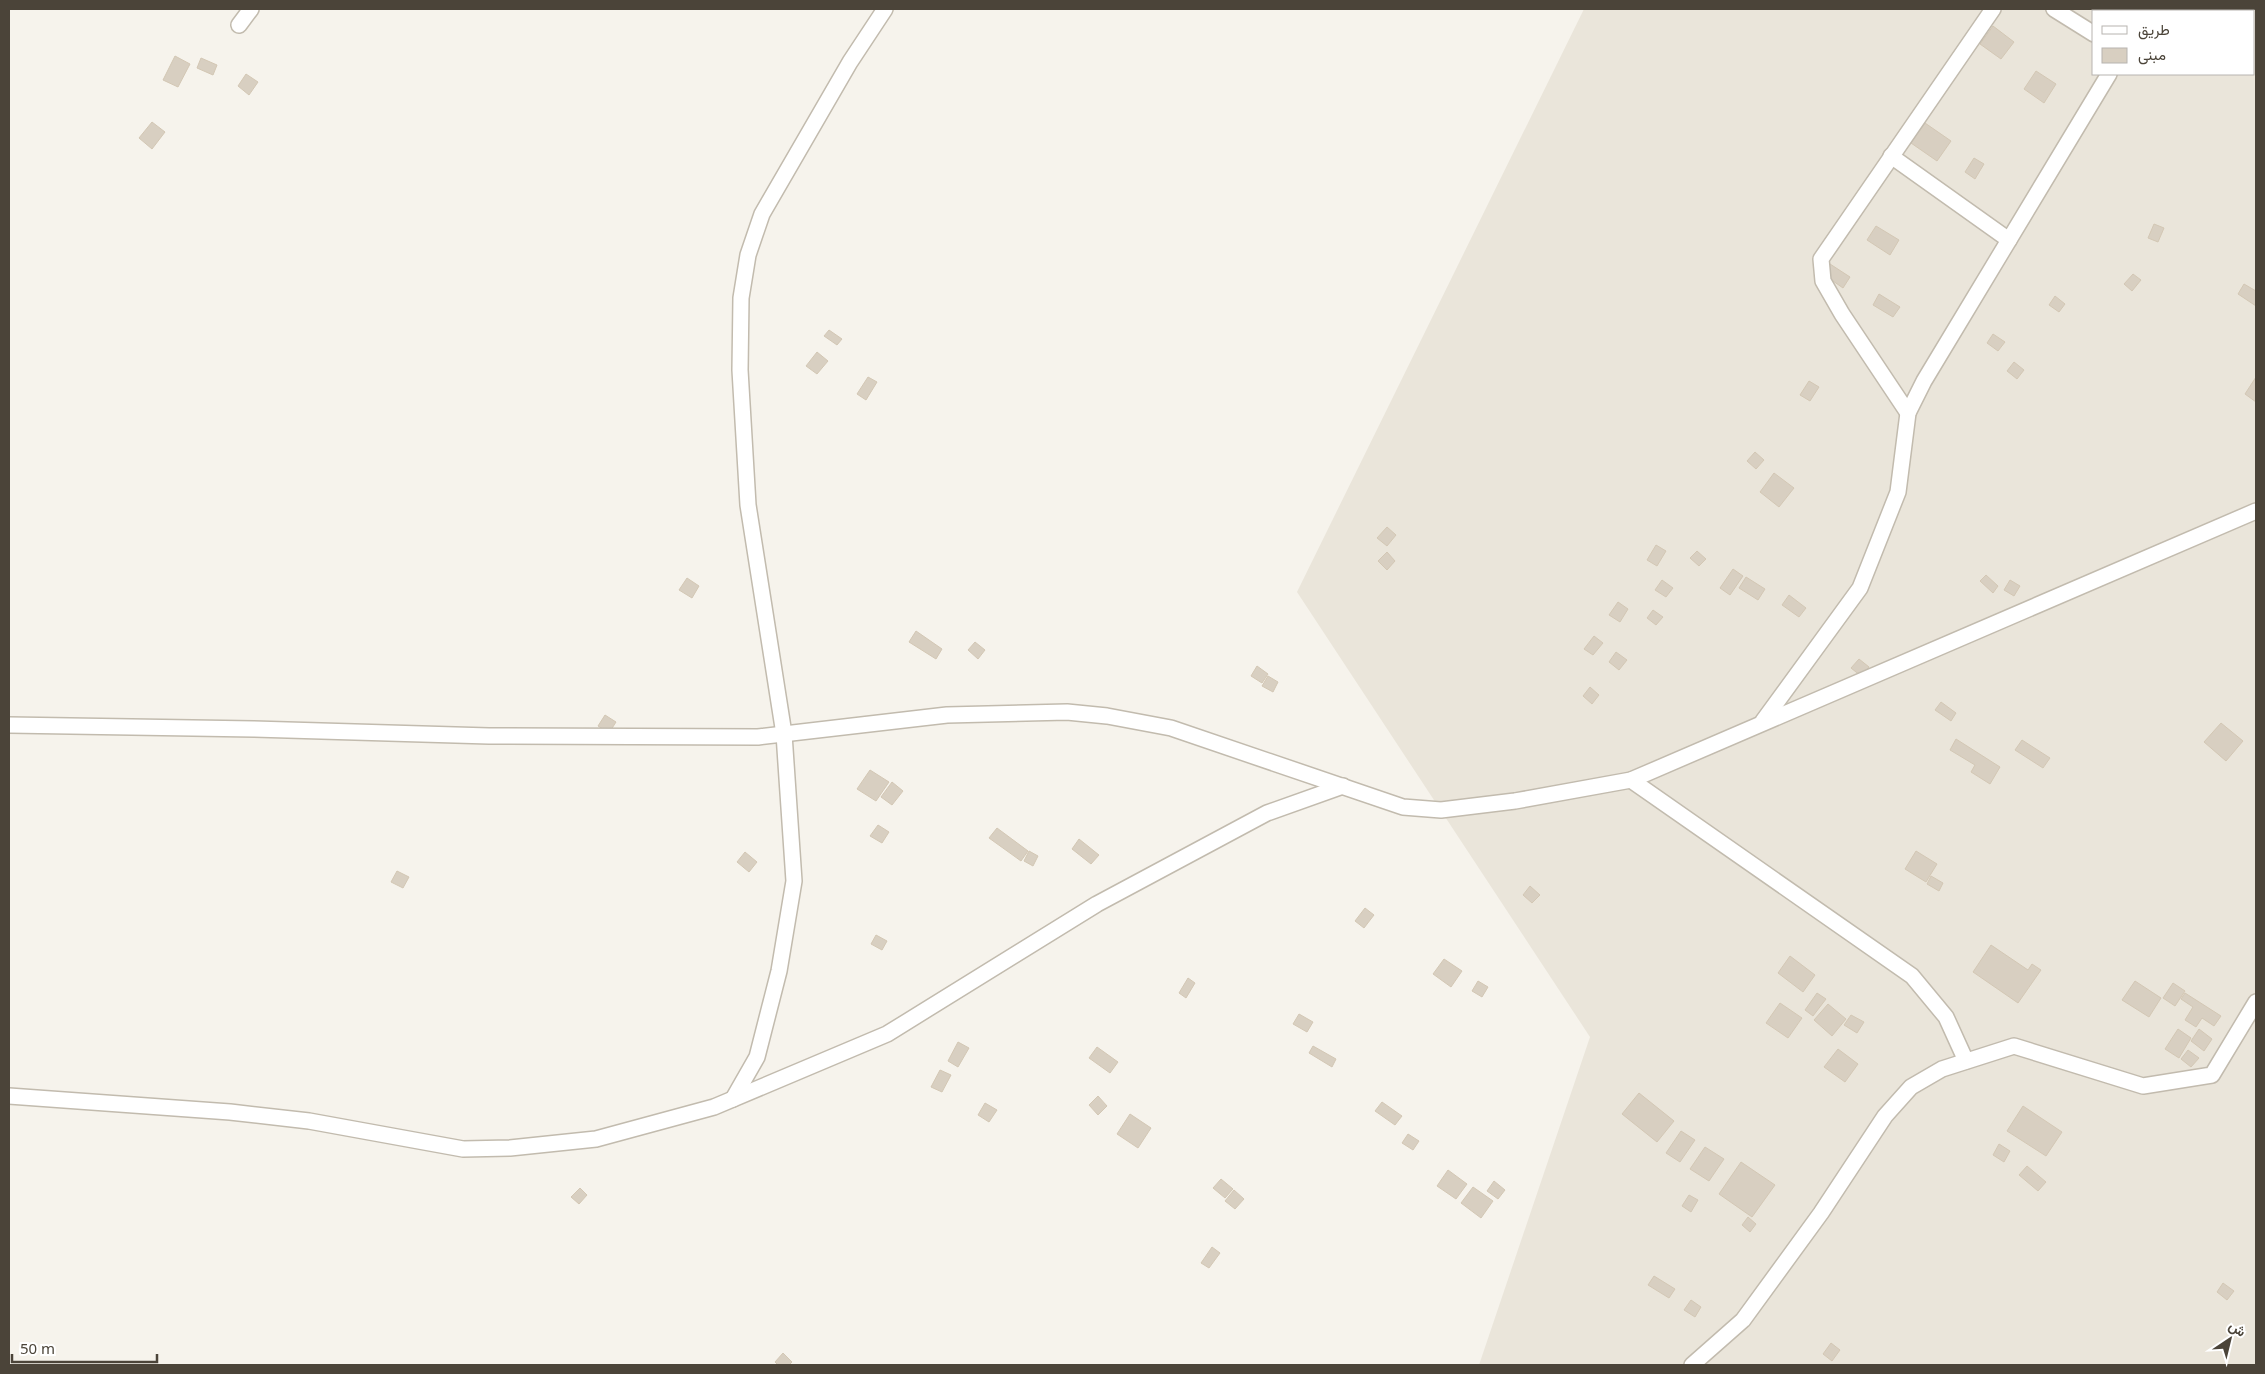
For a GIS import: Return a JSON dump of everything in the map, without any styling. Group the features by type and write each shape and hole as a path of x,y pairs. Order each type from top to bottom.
{"street":[{"path":"239,25 251,9"},
{"path":"733,1099 757,1057 779,971 794,881 784,734 748,505 740,370 741,298 748,255 762,214 850,62 885,9"},
{"path":"1908,412 1822,281 1821,259 1993,9"},
{"path":"2054,9 2092,33"},
{"path":"1762,722 1860,588 1898,492 1908,412 1924,381 2108,75"},
{"path":"1891,156 2009,240"},
{"path":"9,725 254,729 489,736 758,737 948,715 1067,712 1107,716 1171,728 1403,807 1441,810 1515,801 1630,780 1762,722 1941,648 2256,511"},
{"path":"1630,780 1912,976 1946,1017 1966,1062"},
{"path":"9,1096 240,1113 309,1122 463,1149 510,1148 596,1139 714,1107 887,1034 1097,904 1266,813 1343,786"},
{"path":"1692,1365 1743,1320 1821,1213 1885,1116 1911,1087 1942,1069 2014,1046 2143,1086 2212,1075 2256,1002"}],"shaded area":[{"path":"1584,9 2256,9 2256,1365 1479,1365 1590,1037 1297,592"}],"building":[{"path":"1993,26 2014,42 2001,59 1980,44"},
{"path":"175,56 190,64 178,87 163,80"},
{"path":"201,58 217,65 213,75 197,68"},
{"path":"2036,71 2056,84 2044,103 2024,89"},
{"path":"246,74 258,82 249,95 238,86"},
{"path":"152,122 165,132 152,149 139,138"},
{"path":"1925,123 1951,141 1937,161 1911,143"},
{"path":"1974,158 1984,164 1975,179 1965,172"},
{"path":"2154,224 2164,228 2158,242 2148,238"},
{"path":"1876,226 1899,240 1890,255 1867,240"},
{"path":"1830,264 1850,277 1843,288 1823,274"},
{"path":"2133,274 2141,280 2132,291 2124,284"},
{"path":"2244,284 2256,291 2256,306 2238,294"},
{"path":"1879,294 1900,307 1893,317 1873,305"},
{"path":"2055,296 2065,304 2059,312 2049,305"},
{"path":"829,330 842,339 837,345 824,336"},
{"path":"1993,334 2005,342 1998,351 1987,343"},
{"path":"817,352 828,361 817,374 806,366"},
{"path":"2014,362 2024,370 2017,379 2007,371"},
{"path":"868,377 877,382 866,400 857,394"},
{"path":"2256,377 2256,402 2245,394"},
{"path":"1809,381 1819,387 1810,401 1800,395"},
{"path":"1755,452 1764,460 1756,469 1747,461"},
{"path":"1774,473 1794,488 1779,507 1760,492"},
{"path":"1387,527 1396,535 1387,546 1377,538"},
{"path":"1656,545 1666,551 1657,566 1647,560"},
{"path":"1697,551 1706,559 1699,566 1690,558"},
{"path":"1387,552 1395,561 1387,570 1378,561"},
{"path":"1733,569 1743,576 1730,595 1720,588"},
{"path":"1986,575 1998,586 1993,593 1980,581"},
{"path":"1746,577 1765,589 1758,600 1739,588"},
{"path":"687,578 699,586 692,598 679,590"},
{"path":"1662,580 1673,588 1666,597 1655,590"},
{"path":"2010,580 2020,586 2014,596 2004,590"},
{"path":"1789,595 1806,608 1799,617 1782,605"},
{"path":"1618,602 1628,609 1620,622 1609,615"},
{"path":"1653,610 1663,617 1656,625 1647,618"},
{"path":"916,631 942,649 936,659 909,642"},
{"path":"1594,636 1603,643 1593,655 1584,649"},
{"path":"975,642 985,650 978,659 968,650"},
{"path":"1616,652 1627,660 1619,670 1609,662"},
{"path":"1859,659 1869,667 1861,676 1851,668"},
{"path":"1257,666 1268,674 1262,683 1251,676"},
{"path":"1268,676 1278,682 1273,692 1262,686"},
{"path":"1590,687 1599,695 1592,704 1583,696"},
{"path":"1941,702 1956,713 1951,721 1935,710"},
{"path":"605,715 616,722 609,733 598,726"},
{"path":"2221,723 2243,741 2226,761 2204,742"},
{"path":"1956,739 2000,767 1990,784 1971,772 1975,765 1950,750"},
{"path":"2022,740 2050,758 2043,768 2015,750"},
{"path":"870,770 889,782 876,801 857,789"},
{"path":"892,782 903,791 892,805 881,797"},
{"path":"878,825 889,832 882,843 870,836"},
{"path":"997,828 1028,851 1021,861 989,838"},
{"path":"1079,839 1099,855 1091,864 1072,849"},
{"path":"1029,851 1038,856 1033,866 1024,861"},
{"path":"1916,851 1937,864 1926,882 1905,869"},
{"path":"745,852 757,862 749,872 737,862"},
{"path":"397,871 409,877 403,888 391,882"},
{"path":"1931,876 1943,883 1939,891 1927,884"},
{"path":"1530,886 1540,895 1532,903 1523,895"},
{"path":"1365,908 1374,915 1364,928 1355,921"},
{"path":"876,935 887,941 882,950 871,944"},
{"path":"1991,945 2028,970 2032,964 2041,970 2018,1003 1973,972"},
{"path":"1790,956 1815,975 1803,992 1778,973"},
{"path":"1444,959 1462,971 1451,987 1433,974"},
{"path":"1188,978 1195,983 1186,998 1179,993"},
{"path":"1478,981 1488,987 1482,997 1472,991"},
{"path":"2135,981 2161,998 2149,1017 2122,1000"},
{"path":"2173,983 2185,991 2175,1006 2163,998"},
{"path":"1817,993 1826,999 1813,1016 1805,1010"},
{"path":"2185,993 2221,1016 2214,1026 2202,1018 2196,1027 2185,1020 2193,1007 2181,999"},
{"path":"1780,1003 1802,1018 1788,1038 1766,1023"},
{"path":"1828,1004 1846,1019 1832,1036 1814,1020"},
{"path":"1299,1014 1313,1022 1307,1032 1293,1024"},
{"path":"1851,1015 1864,1022 1857,1033 1844,1025"},
{"path":"2178,1029 2191,1038 2179,1058 2165,1049"},
{"path":"2199,1029 2212,1039 2204,1051 2191,1041"},
{"path":"958,1042 969,1048 958,1067 948,1061"},
{"path":"1313,1046 1336,1059 1332,1067 1309,1053"},
{"path":"1097,1047 1118,1062 1110,1073 1089,1058"},
{"path":"1838,1049 1858,1064 1845,1082 1824,1067"},
{"path":"2188,1050 2199,1058 2191,1067 2181,1059"},
{"path":"940,1070 951,1075 942,1092 931,1087"},
{"path":"1639,1093 1674,1121 1657,1142 1622,1114"},
{"path":"1098,1096 1107,1106 1098,1115 1089,1105"},
{"path":"1382,1102 1402,1116 1395,1125 1375,1111"},
{"path":"985,1103 997,1110 989,1122 978,1115"},
{"path":"2023,1106 2062,1132 2046,1156 2007,1131"},
{"path":"1130,1114 1151,1128 1138,1148 1117,1134"},
{"path":"1681,1131 1695,1140 1680,1162 1666,1153"},
{"path":"1408,1134 1419,1141 1413,1150 1402,1143"},
{"path":"1999,1144 2010,1151 2004,1162 1993,1155"},
{"path":"1705,1147 1724,1159 1709,1181 1690,1169"},
{"path":"1741,1162 1775,1185 1752,1217 1719,1194"},
{"path":"2027,1166 2046,1182 2038,1191 2019,1175"},
{"path":"1448,1170 1467,1184 1456,1199 1437,1186"},
{"path":"1221,1179 1233,1189 1225,1198 1213,1188"},
{"path":"1494,1181 1505,1190 1498,1199 1487,1191"},
{"path":"1473,1187 1493,1201 1481,1218 1461,1203"},
{"path":"580,1188 587,1195 579,1204 571,1197"},
{"path":"1234,1190 1244,1199 1235,1209 1225,1201"},
{"path":"1689,1195 1698,1200 1691,1212 1682,1206"},
{"path":"1748,1217 1756,1224 1750,1232 1742,1225"},
{"path":"1212,1247 1220,1253 1209,1268 1201,1263"},
{"path":"1654,1276 1675,1289 1669,1298 1648,1285"},
{"path":"2223,1283 2234,1291 2227,1300 2217,1292"},
{"path":"1691,1300 1701,1307 1695,1317 1684,1310"},
{"path":"1831,1343 1840,1350 1832,1361 1823,1354"},
{"path":"783,1353 792,1362 789,1365 778,1365 775,1362"}]}
